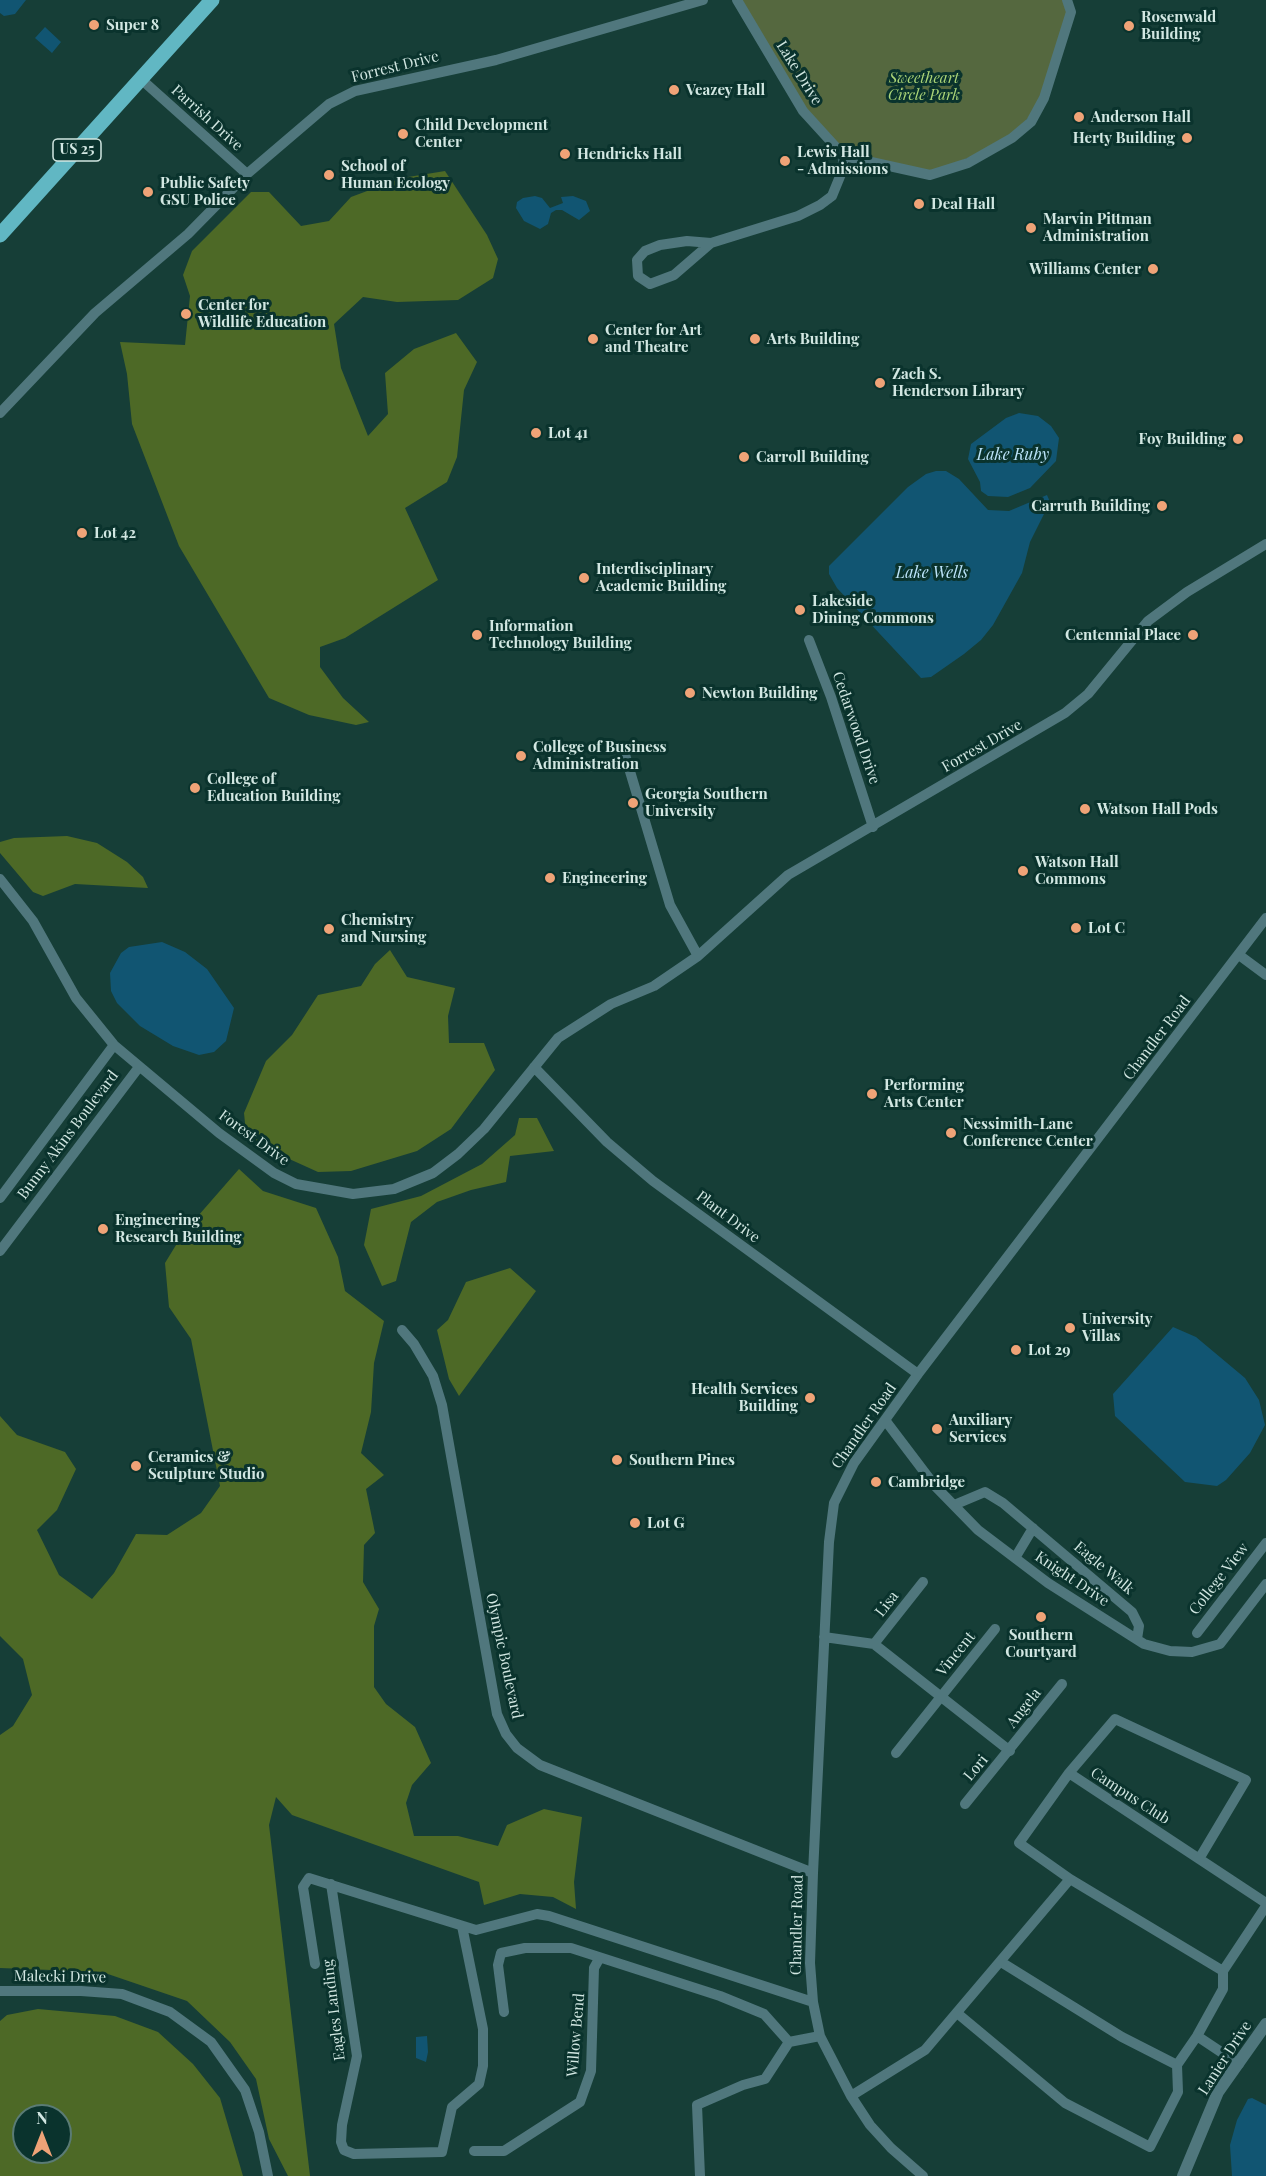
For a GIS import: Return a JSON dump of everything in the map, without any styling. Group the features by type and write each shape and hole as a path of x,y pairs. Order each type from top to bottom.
{"main road":[{"name":"US 25","path":"0,235 145,82 212,0"}],"street":[{"name":"Forrest Drive","path":"0,413 95,313 188,234 247,174 329,104 355,91 496,60 704,0"},
{"name":"Lake Drive","path":"737,0 803,111 844,156"},
{"path":"711,243 674,274 650,284 638,276 637,260 645,251 660,245 687,241 711,243 798,216 820,205 832,196 841,174 844,156 930,175 968,163 1012,138 1031,122 1044,99 1071,12 1066,0"},
{"name":"Parrish Drive","path":"145,82 247,174"},
{"name":"Forrest Drive","path":"698,956 788,874 873,827 1065,713 1088,694 1148,621 1187,592 1266,544"},
{"name":"Cedarwood Drive","path":"809,640 831,697 873,827"},
{"path":"623,748 670,905 698,956"},
{"name":"Forest Drive","path":"0,879 33,921 76,998 114,1045 274,1173 312,1188 353,1194 394,1189 433,1173 458,1154 484,1129 558,1038 586,1018 654,986 698,956"},
{"name":"Chandler Road","path":"923,2176 891,2148 870,2125 851,2096 820,2036 813,2002 810,1963 813,1873 829,1542 834,1503 854,1463 918,1374 1266,918"},
{"path":"1239,955 1266,975"},
{"name":"Bunny Akins Boulevard","path":"0,1198 114,1045"},
{"name":"Bunny Akins Boulevard","path":"0,1251 139,1067"},
{"name":"Plant Drive","path":"534,1067 607,1142 653,1180 918,1374"},
{"name":"Olympic Boulevard","path":"402,1330 414,1344 433,1376 442,1405 497,1714 506,1734 517,1748 540,1765 813,1873"},
{"name":"Knight Drive","path":"885,1420 935,1486 978,1530 1048,1583 1144,1644 1170,1651 1192,1652 1220,1644 1266,1584"},
{"name":"Eagle Walk","path":"954,1505 985,1492 1003,1503 1132,1612 1139,1626 1137,1639"},
{"path":"1015,1558 1033,1528"},
{"name":"College View","path":"1197,1633 1266,1543"},
{"name":"Lisa","path":"874,1644 923,1582"},
{"name":"Vincent","path":"897,1753 995,1629"},
{"path":"825,1637 874,1644 1010,1751"},
{"name":"Angela","path":"1010,1751 1062,1684"},
{"path":"1069,1773 1115,1719 1246,1780 1199,1859"},
{"name":"Lori","path":"965,1804 1010,1751"},
{"name":"Campus Club","path":"1070,1880 1018,1843 1069,1773 1266,1905 1222,1971 1222,1989 1197,2036 1177,2065"},
{"name":"Eagles Landing","path":"315,1964 303,1887 309,1878 476,1930 537,1914 549,1916 813,2002"},
{"path":"851,2096 925,2050 1070,1880 1222,1971"},
{"name":"Eagles Landing","path":"331,1884 357,2056 342,2125 341,2142 344,2150 354,2154 442,2152 452,2107 479,2084 483,2066 483,2029 462,1926"},
{"path":"504,2012 498,1965 501,1953 525,1947 571,1948 599,1959 720,1996 764,2014 789,2042"},
{"name":"Willow Bend","path":"474,2151 504,2151 580,2102 591,2071 594,1968 599,1959"},
{"path":"957,2013 1065,2103 1150,2147 1178,2092 1177,2065 1122,2037 1000,1962"},
{"name":"Malecki Drive","path":"0,1991 81,1991 122,1994 170,2012 211,2042 245,2090 259,2132 268,2176"},
{"name":"Lanier Drive","path":"1183,2176 1218,2092 1266,2024"},
{"path":"700,2176 697,2105 742,2085 765,2079 789,2042 820,2036"},
{"path":"1197,2036 1239,2064"}],"green space":[{"name":"Sweetheart Circle Park","path":"737,0 1067,0 1071,12 1044,98 1012,138 930,175 844,156 803,111"},
{"path":"445,171 487,235 498,259 493,278 458,300 397,302 363,297 334,324 341,368 368,436 388,414 385,373 414,349 456,333 477,362 464,390 457,457 447,482 405,508 438,580 345,638 320,647 320,667 343,698 369,722 356,725 309,715 269,698 179,546 132,424 127,374 120,342 185,345 190,296 183,275 192,251 251,192 269,192 301,226 329,221 351,197 402,178"},
{"path":"67,836 97,843 127,862 143,877 148,888 75,884 43,896 33,892 0,853 0,842 14,838"},
{"path":"390,950 407,977 455,988 448,1016 449,1043 484,1043 495,1070 451,1129 417,1151 351,1171 318,1172 265,1148 246,1133 244,1113 266,1061 292,1035 318,995 361,986 375,964"},
{"path":"519,1118 537,1118 554,1151 510,1156 506,1182 471,1190 437,1202 411,1222 396,1281 382,1286 364,1245 371,1209 421,1196 482,1164 515,1135"},
{"path":"239,1169 263,1191 316,1208 338,1257 345,1291 384,1321 374,1363 371,1412 361,1453 384,1475 366,1489 375,1533 364,1545 363,1582 379,1609 374,1626 374,1687 386,1704 415,1727 431,1763 412,1785 406,1803 414,1836 458,1836 498,1846 507,1825 544,1809 582,1817 574,1882 576,1909 553,1897 520,1894 484,1905 479,1882 292,1815 276,1797 269,1825 310,2176 288,2176 269,2139 256,2079 230,2042 187,2001 102,1972 0,1968 0,1735 13,1726 32,1695 23,1659 0,1636 0,1416 17,1435 65,1452 76,1469 57,1510 37,1530 59,1575 92,1599 114,1573 136,1534 167,1535 201,1513 220,1486 191,1339 169,1307 165,1263 184,1232"},
{"path":"510,1268 536,1291 459,1396 449,1379 437,1330 448,1320 466,1282"},
{"path":"38,2009 115,2016 158,2032 193,2064 220,2098 243,2176 0,2176 0,2021 7,2015"}],"water":[{"path":"0,0 26,0 15,14 4,16 0,13"},
{"path":"45,27 61,42 52,53 35,38"},
{"path":"535,196 542,198 550,208 563,203 561,197 573,196 586,201 590,211 579,220 562,210 556,210 551,213 548,224 540,229 524,221 516,208 517,202 523,198"},
{"name":"Lake Ruby","path":"1019,413 1038,416 1051,426 1059,438 1056,461 1030,488 1008,497 988,496 981,491 980,482 968,459 971,444 1006,418"},
{"name":"Lake Wells","path":"946,471 959,479 988,510 1009,511 1047,495 1050,502 1030,542 1022,573 993,625 981,640 964,654 931,677 921,678 837,588 829,574 829,566 908,487 926,474"},
{"path":"162,942 185,952 207,969 234,1008 226,1041 214,1052 199,1055 173,1046 140,1026 117,1003 111,991 110,973 121,953 129,947"},
{"path":"1173,1327 1196,1337 1245,1378 1259,1400 1265,1425 1250,1453 1226,1480 1217,1486 1185,1482 1115,1416 1113,1394"},
{"path":"427,2036 426,2062 416,2058 416,2037"},
{"path":"1252,2098 1266,2105 1266,2176 1232,2176 1230,2145 1237,2120 1248,2099"}],"place":[{"name":"Super 8","path":"94,25"},
{"name":"Rosenwald Building","path":"1129,26"},
{"name":"Veazey Hall","path":"674,90"},
{"name":"Anderson Hall","path":"1079,117"},
{"name":"Child Development Center","path":"403,134"},
{"name":"Herty Building","path":"1187,138"},
{"name":"Hendricks Hall","path":"565,154"},
{"name":"Lewis Hall - Admissions","path":"785,161"},
{"name":"School of Human Ecology","path":"329,175"},
{"name":"Public Safety GSU Police","path":"148,192"},
{"name":"Deal Hall","path":"919,204"},
{"name":"Marvin Pittman Administration","path":"1031,228"},
{"name":"Williams Center","path":"1153,269"},
{"name":"Center for Wildlife Education","path":"186,314"},
{"name":"Center for Art and Theatre","path":"593,339"},
{"name":"Arts Building","path":"755,339"},
{"name":"Zach S. Henderson Library","path":"880,383"},
{"name":"Lot 41","path":"536,433"},
{"name":"Foy Building","path":"1238,439"},
{"name":"Carroll Building","path":"744,457"},
{"name":"Carruth Building","path":"1162,506"},
{"name":"Lot 42","path":"82,533"},
{"name":"Interdisciplinary Academic Building","path":"584,578"},
{"name":"Lakeside Dining Commons","path":"800,610"},
{"name":"Information Technology Building","path":"477,635"},
{"name":"Centennial Place","path":"1193,635"},
{"name":"Newton Building","path":"690,693"},
{"name":"College of Business Administration","path":"521,756"},
{"name":"College of Education Building","path":"195,788"},
{"name":"Georgia Southern University","path":"633,803"},
{"name":"Watson Hall Pods","path":"1085,809"},
{"name":"Watson Hall Commons","path":"1023,871"},
{"name":"Engineering","path":"550,878"},
{"name":"Lot C","path":"1076,928"},
{"name":"Chemistry and Nursing","path":"329,929"},
{"name":"Performing Arts Center","path":"872,1094"},
{"name":"Nessimith-Lane Conference Center","path":"951,1133"},
{"name":"Engineering Research Building","path":"103,1229"},
{"name":"University Villas","path":"1070,1328"},
{"name":"Lot 29","path":"1016,1350"},
{"name":"Health Services Building","path":"810,1398"},
{"name":"Auxiliary Services","path":"937,1429"},
{"name":"Southern Pines","path":"617,1460"},
{"name":"Ceramics & Sculpture Studio","path":"136,1466"},
{"name":"Cambridge","path":"876,1482"},
{"name":"Lot G","path":"635,1523"},
{"name":"Southern Courtyard","path":"1041,1617"}]}
